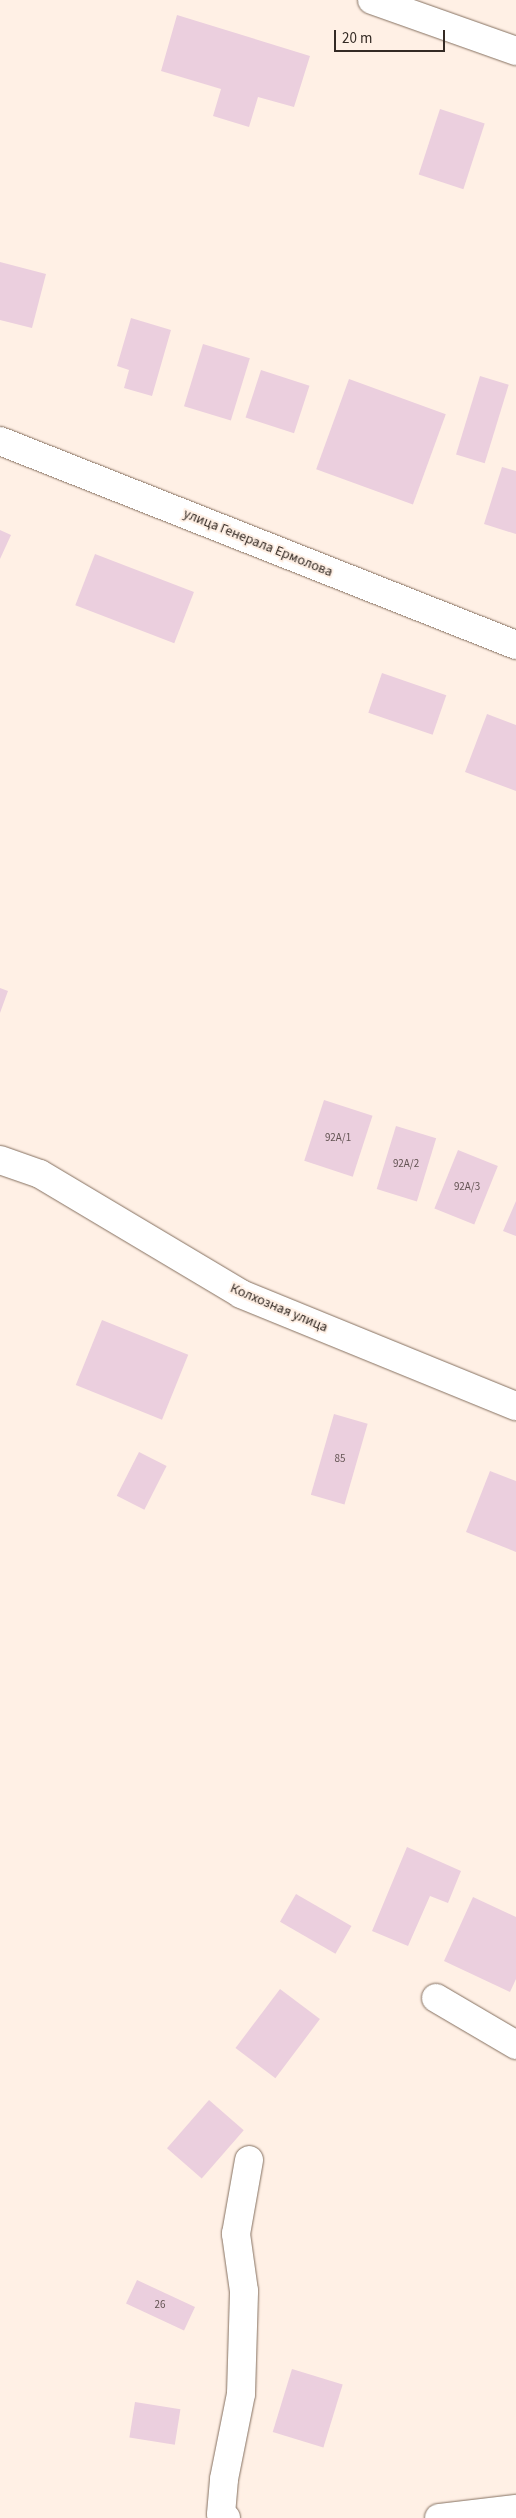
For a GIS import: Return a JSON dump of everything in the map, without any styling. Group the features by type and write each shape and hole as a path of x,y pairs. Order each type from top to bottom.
{"street":[{"path":"372,0 516,51"},
{"name":"улица Генерала Ермолова","path":"0,442 516,645"},
{"name":"Колхозная улица","path":"0,1160 40,1174 241,1294 516,1406"},
{"path":"436,1998 516,2045"},
{"path":"226,2518 221,2514 224,2479 241,2385 244,2291 236,2234 249,2160"},
{"path":"440,2518 516,2508"}],"building":[{"path":"177,15 310,56 294,107 258,97 249,127 213,116 221,89 161,71"},
{"path":"440,109 485,124 463,189 419,175"},
{"path":"0,262 46,274 32,328 0,320"},
{"path":"131,318 171,330 152,396 124,388 129,370 117,366"},
{"path":"203,344 250,358 231,420 184,406"},
{"path":"261,370 310,386 294,433 246,418"},
{"path":"480,376 509,385 485,463 456,454"},
{"path":"349,379 446,414 413,504 316,469"},
{"path":"502,467 516,471 516,534 484,524"},
{"path":"0,530 11,535 0,559"},
{"path":"95,554 194,592 174,643 75,605"},
{"path":"382,673 446,695 433,735 368,713"},
{"path":"487,714 516,725 516,791 465,772"},
{"path":"0,988 8,991 0,1013"},
{"path":"324,1100 373,1116 353,1177 304,1161"},
{"path":"396,1126 436,1138 417,1201 377,1189"},
{"path":"458,1150 498,1166 474,1225 434,1208"},
{"path":"516,1201 516,1236 503,1231"},
{"path":"102,1320 188,1355 162,1420 76,1385"},
{"path":"334,1414 368,1424 344,1504 311,1495"},
{"path":"139,1452 167,1466 144,1510 117,1496"},
{"path":"490,1471 516,1481 516,1552 466,1532"},
{"path":"407,1847 461,1871 448,1903 430,1896 408,1946 372,1931"},
{"path":"296,1894 351,1926 335,1954 280,1922"},
{"path":"473,1897 516,1917 516,1979 510,1992 444,1961"},
{"path":"280,1989 320,2019 275,2078 235,2048"},
{"path":"209,2100 244,2130 202,2178 167,2148"},
{"path":"137,2280 195,2307 184,2331 126,2304"},
{"path":"292,2369 343,2384 323,2448 273,2432"},
{"path":"135,2402 180,2409 175,2445 129,2438"}]}
